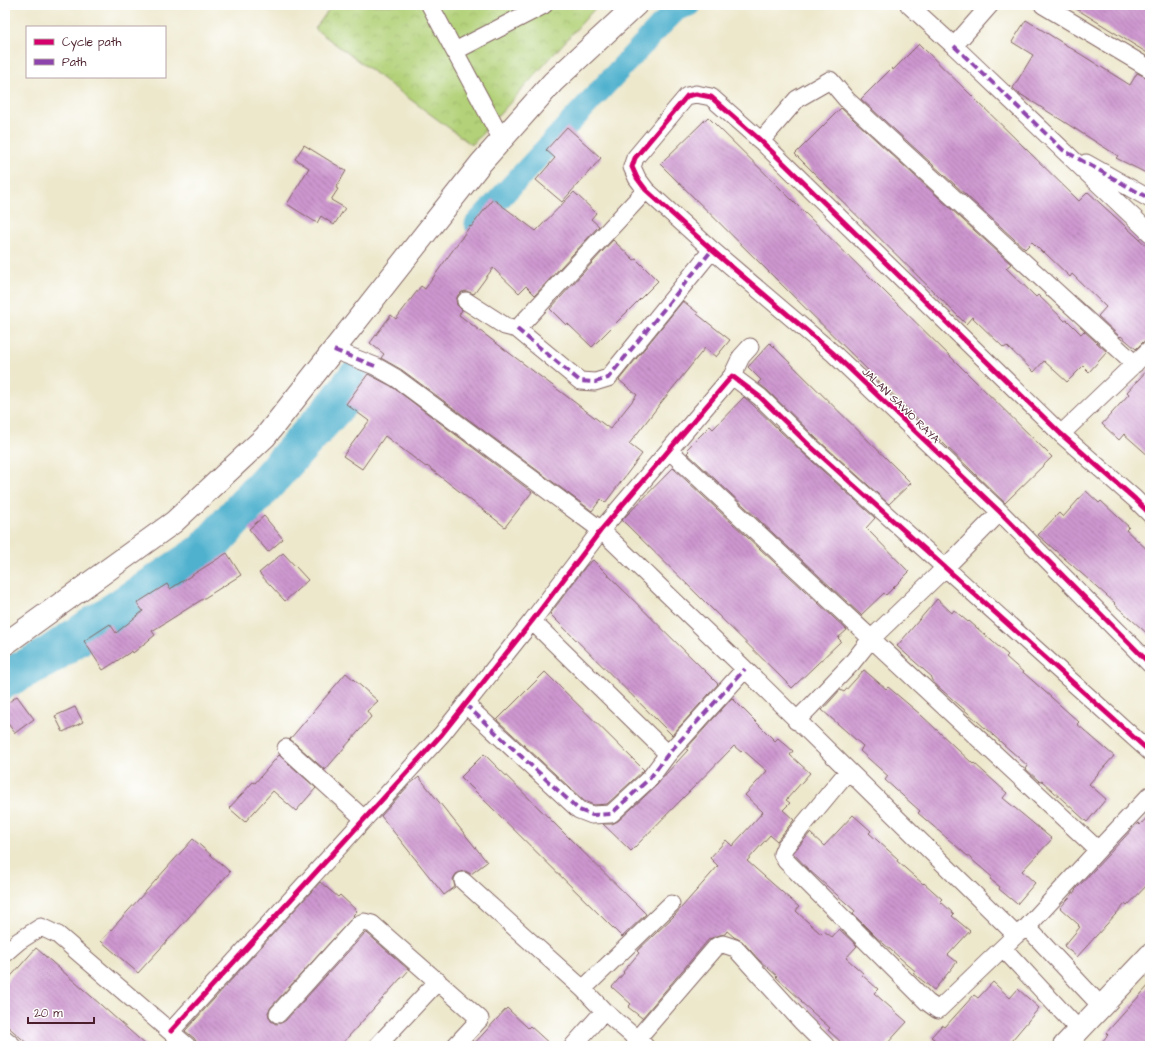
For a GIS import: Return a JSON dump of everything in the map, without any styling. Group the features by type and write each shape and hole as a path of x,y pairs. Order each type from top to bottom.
{"street":[{"path":"430,5 502,140"},
{"path":"455,51 544,5"},
{"path":"5,644 174,522 265,437 481,163 554,82 636,5"},
{"path":"909,5 1150,233"},
{"path":"954,46 990,5"},
{"path":"1043,5 1150,69"},
{"path":"1135,364 847,100 830,80 797,99 762,141 1061,434 1129,493 1150,514"},
{"name":"JALAN SAWO RAYA","path":"762,141 711,97 696,94 687,96 635,158 632,167 637,178 646,190 712,250 834,354 1000,512 1150,664"},
{"path":"1064,150 1150,199"},
{"path":"517,329 646,190"},
{"path":"466,301 505,326 517,329 580,381 595,382 608,378 712,250"},
{"path":"171,1031 442,734 532,621 601,530 670,451 732,376 741,357 750,347"},
{"path":"1061,434 1150,349"},
{"path":"334,350 375,366 396,378 601,530 848,771 1101,1006"},
{"path":"732,376 760,398 809,445 944,568 1150,752"},
{"path":"670,451 1098,850"},
{"path":"796,721 846,669 871,639 1000,512"},
{"path":"532,621 668,754"},
{"path":"465,704 579,810 592,815 611,814 650,778 668,754 745,669"},
{"path":"286,748 364,819"},
{"path":"848,771 785,847 782,854 786,861 927,1002 938,1010 1022,931 1150,795"},
{"path":"463,881 641,1043 717,946 723,944 735,948 802,1022 826,1046"},
{"path":"583,989 671,904"},
{"path":"278,1014 358,924 364,922 372,924 480,1019 455,1046"},
{"path":"5,953 19,941 41,927 58,935 187,1046"},
{"path":"1003,948 1079,1030"},
{"path":"1064,1046 1150,955"},
{"path":"377,1046 438,981"},
{"path":"573,1046 604,1010"},
{"path":"5,1039 13,1046"}],"green space":[{"path":"332,5 598,5 472,145 315,29"}],"building":[{"path":"1070,5 1150,5 1150,57 1148,56 1149,54"},
{"path":"1026,20 1130,85 1137,73 1150,79 1150,175 1116,158 1118,156 1013,88 1033,55 1012,42"},
{"path":"919,44 1079,201 1088,192 1150,249 1150,339 1143,342 1136,349 1121,336 1120,337 1098,316 1106,307 1072,274 1070,277 1032,242 1025,249 861,99"},
{"path":"841,108 1011,264 1006,268 1036,297 1038,295 1065,321 1067,320 1081,334 1084,331 1107,352 1089,372 1083,366 1067,382 1044,361 1034,372 1007,346 1004,348 972,317 966,324 795,154"},
{"path":"708,117 1052,457 1005,503 882,384 660,164"},
{"path":"567,127 601,158 562,202 536,180 555,158 546,150"},
{"path":"304,145 346,171 331,200 345,208 334,225 321,216 317,223 287,204 309,168 295,159"},
{"path":"574,192 596,213 591,219 599,226 535,295 526,286 519,293 493,268 474,294 466,291 458,295 456,300 457,305 462,310 459,315 610,429 637,395 619,380 683,301 730,340 716,357 705,348 629,444 642,454 605,503 601,499 592,511 402,370 381,358 384,354 370,343 391,315 396,319 421,286 425,289 470,226 471,227 493,199 536,231"},
{"path":"613,240 634,260 636,259 658,281 592,347 550,309"},
{"path":"770,343 911,483 889,504 758,383 761,380 748,367"},
{"path":"1150,367 1150,457 1124,434 1119,440 1102,424 1129,394 1127,392"},
{"path":"368,374 391,386 532,492 505,527 427,466 426,467 385,436 362,469 343,456 369,421 346,404"},
{"path":"744,397 875,518 866,528 909,572 886,595 884,593 861,615 687,453 689,451 687,449 710,426 713,429"},
{"path":"673,468 847,630 838,638 841,641 792,688 622,520"},
{"path":"1086,491 1099,503 1101,501 1129,527 1126,530 1150,552 1150,636 1038,535 1059,513 1063,517"},
{"path":"264,516 283,539 268,552 249,529"},
{"path":"227,553 241,575 152,631 155,635 133,653 132,651 103,670 84,641 110,624 116,633 143,611 137,603 167,584 170,589"},
{"path":"283,553 308,580 285,601 259,573"},
{"path":"593,560 718,684 672,735 550,614 586,566"},
{"path":"937,599 952,613 954,610 968,622 969,621 1008,655 1006,657 1079,722 1077,724 1114,756 1089,784 1106,799 1087,822 1042,781 1040,782 1026,769 1028,766 934,683 931,679 932,677 897,646"},
{"path":"864,670 886,689 888,687 921,715 973,764 974,763 1007,793 1003,798 1052,839 1022,871 1035,883 1017,904 999,889 1000,887 990,879 992,877 918,813 920,811 885,780 888,776 860,751 863,746 822,710 840,690 844,692"},
{"path":"545,672 644,770 607,804 594,805 584,801 497,720"},
{"path":"346,673 378,701 367,711 371,717 325,770 290,739"},
{"path":"17,696 34,719 15,733 5,720 5,705"},
{"path":"732,698 775,741 778,738 793,751 790,755 810,773 786,800 790,803 783,810 794,820 777,841 770,835 747,861 799,907 796,911 821,934 824,931 832,937 839,929 857,946 846,958 878,989 874,993 907,1022 885,1046 845,1046 828,1030 830,1028 801,1002 802,1001 759,960 742,941 727,931 725,934 709,939 642,1018 628,1007 631,1004 612,987 639,953 637,951 674,916 718,866 710,858 726,840 732,846 763,812 745,795 767,771 743,750 741,752 734,746 631,851 603,824 612,824 618,821 657,785 688,750 686,749"},
{"path":"75,707 83,722 63,732 55,716"},
{"path":"484,754 646,914 622,937 461,777"},
{"path":"279,755 316,788 296,811 273,791 245,822 229,808 253,782 255,783"},
{"path":"419,777 487,862 471,874 465,871 456,874 453,879 455,887 444,895 381,816 410,784"},
{"path":"1150,814 1150,882 1127,906 1125,904 1077,957 1064,946 1080,927 1060,908 1138,823 1140,825"},
{"path":"853,815 871,831 869,833 898,859 897,861 942,899 940,901 954,914 952,916 970,931 948,955 957,962 934,990 913,973 915,971 876,937 853,914 855,911 809,870 793,853 810,833 824,846"},
{"path":"193,839 230,872 138,973 101,941"},
{"path":"320,882 338,897 340,895 357,911 271,1007 268,1012 271,1021 276,1024 285,1021 365,933 367,933 409,970 340,1046 199,1046 194,1038 185,1031"},
{"path":"36,948 147,1046 30,1046 5,1024 5,983"},
{"path":"993,982 1010,998 1018,989 1039,1008 1007,1046 928,1046 934,1039 931,1037 942,1025 945,1027 974,995 978,998"},
{"path":"1150,984 1150,1046 1098,1046 1108,1035 1106,1033"},
{"path":"507,1008 528,1028 530,1026 552,1046 472,1046"}],"waterway":[{"path":"476,224 660,26 677,9 689,5"},
{"path":"5,679 44,659 204,552 338,403 356,379"}],"marked path":[{"path":"954,46 1063,150 1150,199"},
{"path":"517,329 580,381 595,382 608,378 712,250"},
{"path":"334,350 375,366"},
{"path":"465,704 579,810 592,815 611,814 650,778 668,754 745,669"}],"cycle path":[{"path":"1150,514 1061,434 761,141 711,97 696,94 687,96 635,158 632,167 637,178 646,190 712,250 834,354 1000,512 1150,664"},
{"path":"171,1031 442,734 532,621 601,530 732,376 760,397 809,445 1150,752"}]}
